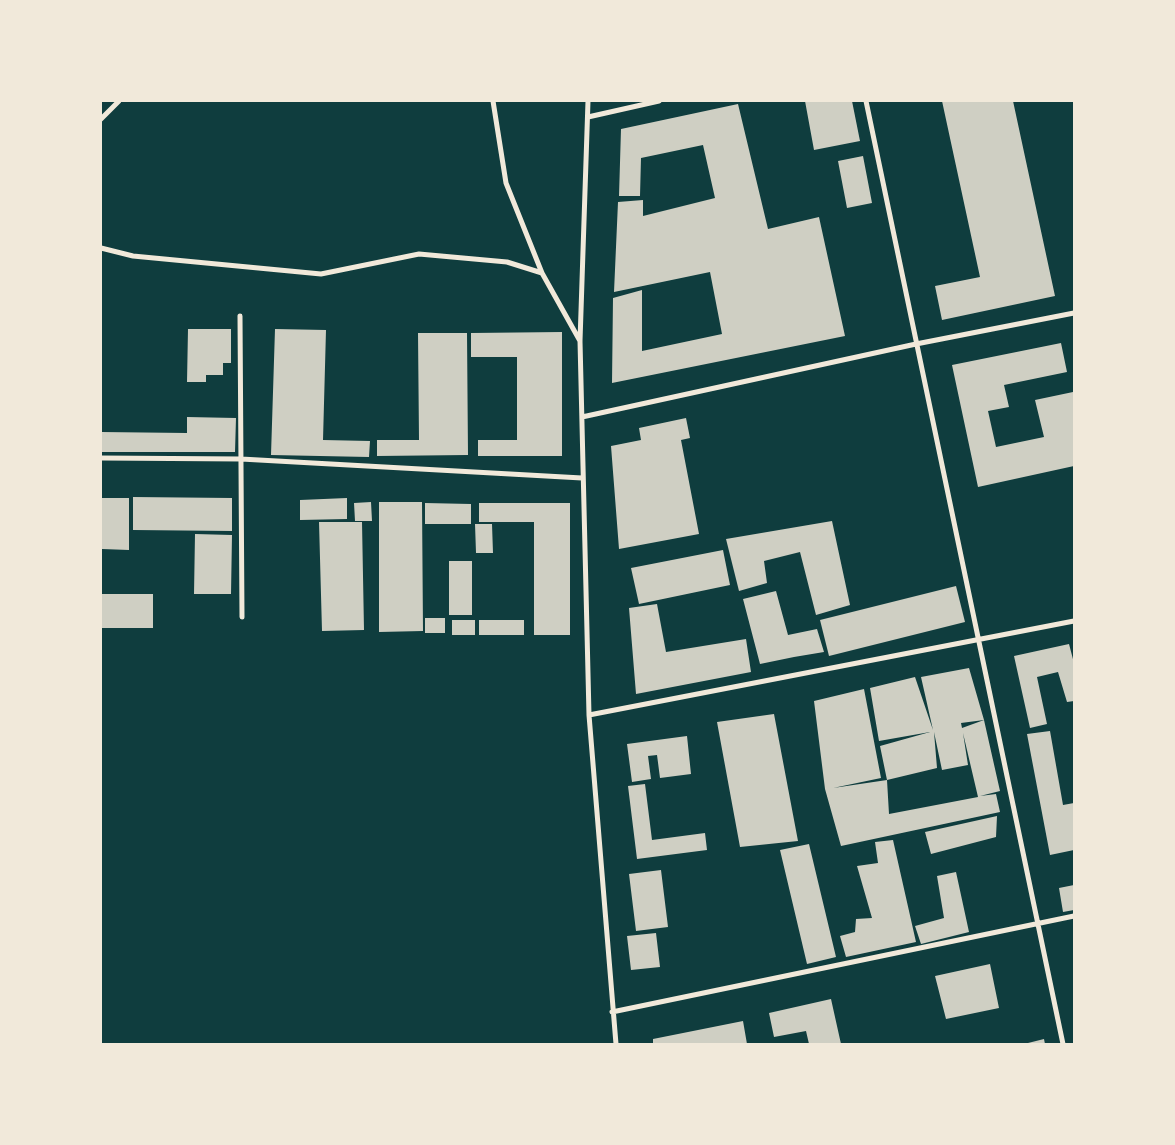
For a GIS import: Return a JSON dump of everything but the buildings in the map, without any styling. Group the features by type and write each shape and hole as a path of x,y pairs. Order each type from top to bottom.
{"street":[{"path":"101,119 119,101"},
{"path":"493,101 506,183 542,273 580,341"},
{"path":"588,101 580,341 589,715 616,1044"},
{"path":"588,117 659,101"},
{"path":"866,101 1063,1044"},
{"path":"101,248 133,256 321,274 419,254 507,262 542,273"},
{"path":"582,417 916,344 1074,313"},
{"path":"240,316 242,617"},
{"path":"101,458 241,459 582,478"},
{"path":"589,715 979,641 1074,621"},
{"path":"612,1012 1074,916"}]}
